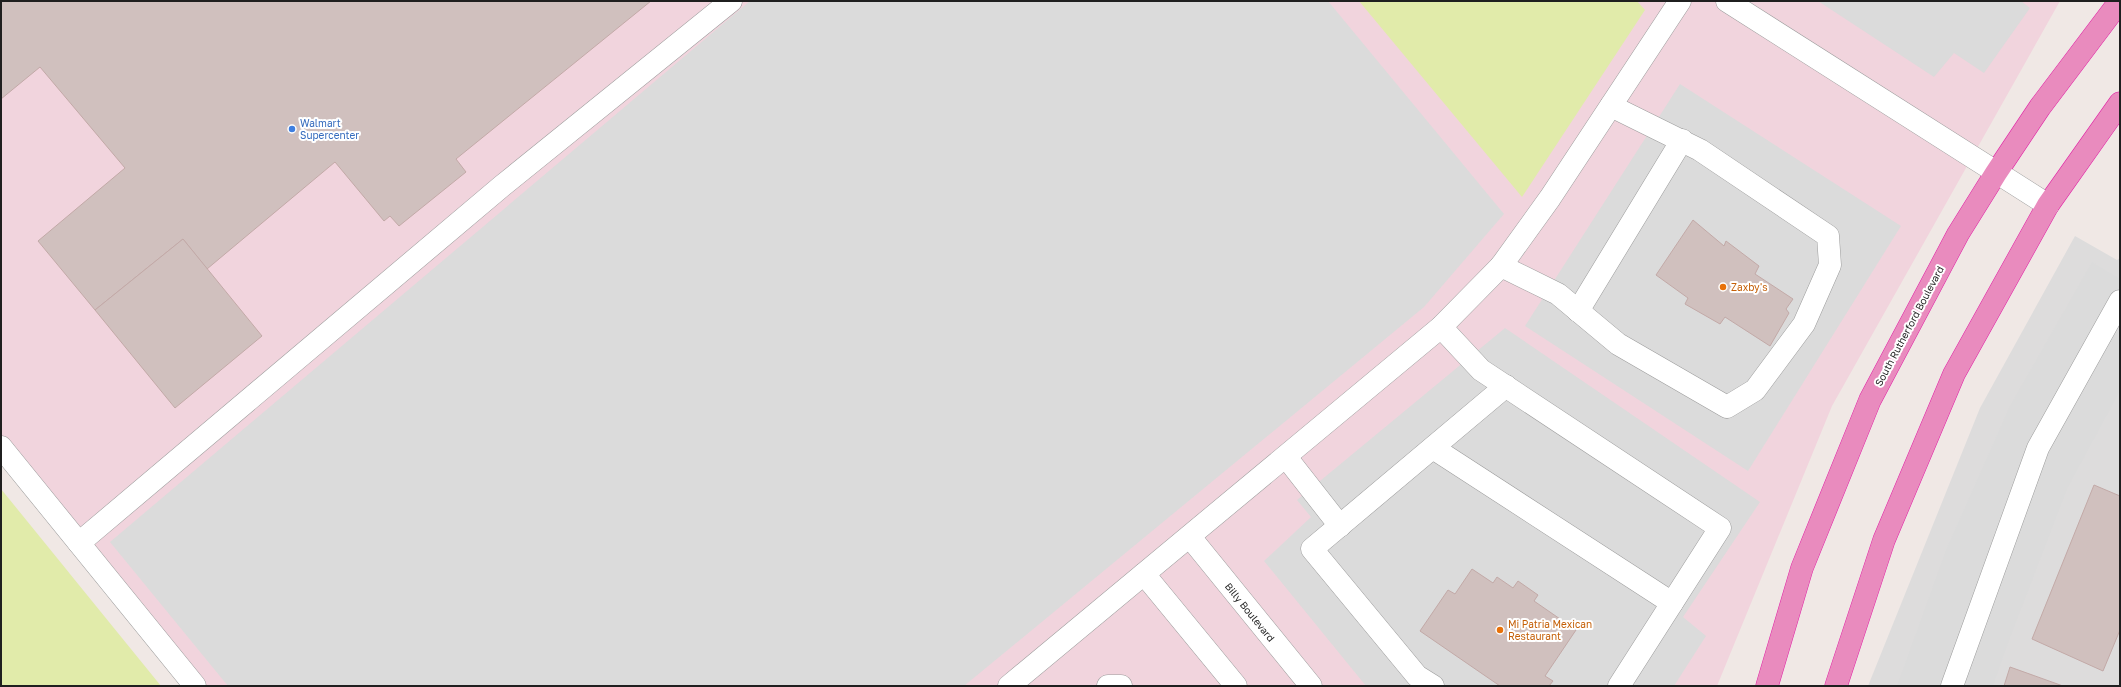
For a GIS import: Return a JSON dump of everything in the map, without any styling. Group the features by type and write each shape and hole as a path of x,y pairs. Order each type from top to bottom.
{"highway":[{"name":"South Rutherford Boulevard","path":"1767,686 1802,568 1870,400 1958,234 1996,172 2040,107 2120,1"},
{"path":"1836,686 1884,540 1954,374 2048,205 2120,103"}],"street":[{"path":"78,543 496,190 731,1"},
{"path":"1009,686 1441,327 1501,266 1550,198 1680,1"},
{"path":"1728,1 2048,205"},
{"path":"1501,266 1558,294 1618,344 1726,407 1755,390 1804,324 1830,265 1828,236 1682,140 1611,106"},
{"path":"1578,310 1682,140"},
{"path":"1952,686 2038,448 2120,301"},
{"path":"1441,327 1481,370 1720,528 1619,686"},
{"path":"1433,686 1417,676 1312,549 1506,386"},
{"path":"1,447 196,686"},
{"path":"1433,448 1672,603"},
{"path":"1286,457 1340,526"},
{"name":"Billy Boulevard","path":"1190,537 1311,686"},
{"path":"1144,574 1230,683"},
{"path":"1108,686 1121,686"}],"shaded area":[{"path":"1,1 2060,1 1832,406 1717,686 206,686 1,439"},
{"path":"750,1 1328,1 1504,214 1424,307 964,686 228,686 110,542"},
{"path":"1818,1 2021,1 2030,8 1984,73 1954,53 1934,77"},
{"path":"1680,84 1901,226 1748,471 1525,326"},
{"path":"2075,236 2117,260 2120,258 2120,686 1868,686 1980,408"},
{"path":"2092,262 2120,279 2120,391 2068,487 1993,686 1897,686 1946,550 2010,406"},
{"path":"1505,328 1760,502 1683,617 1706,636 1674,686 1366,686 1264,561 1311,517 1297,500"}],"green space":[{"path":"1359,1 1637,1 1645,10 1522,197"},
{"path":"1,489 161,686 1,686"}],"building":[{"name":"Walmart Supercenter","path":"1,1 651,1 456,159 466,172 399,226 390,216 384,221 335,162 207,269 183,239 95,310 38,241 125,168 40,67 1,99"},
{"name":"Zaxby's","path":"1693,220 1724,246 1726,241 1759,266 1755,274 1793,299 1786,309 1789,313 1770,346 1725,317 1720,324 1685,304 1688,298 1656,275"},
{"path":"183,239 262,336 175,408 95,310"},
{"path":"2094,485 2120,496 2120,630 2103,671 2032,639"},
{"path":"1472,569 1493,583 1497,577 1513,588 1518,581 1538,595 1534,601 1576,630 1545,676 1553,681 1549,686 1500,686 1420,631 1448,590 1455,594"},
{"path":"2010,667 2063,686 2004,686"}],"place":[{"name":"Walmart Supercenter","path":"292,129"},
{"name":"Zaxby's","path":"1723,287"},
{"name":"Mi Patria Mexican Restaurant","path":"1500,630"}]}
